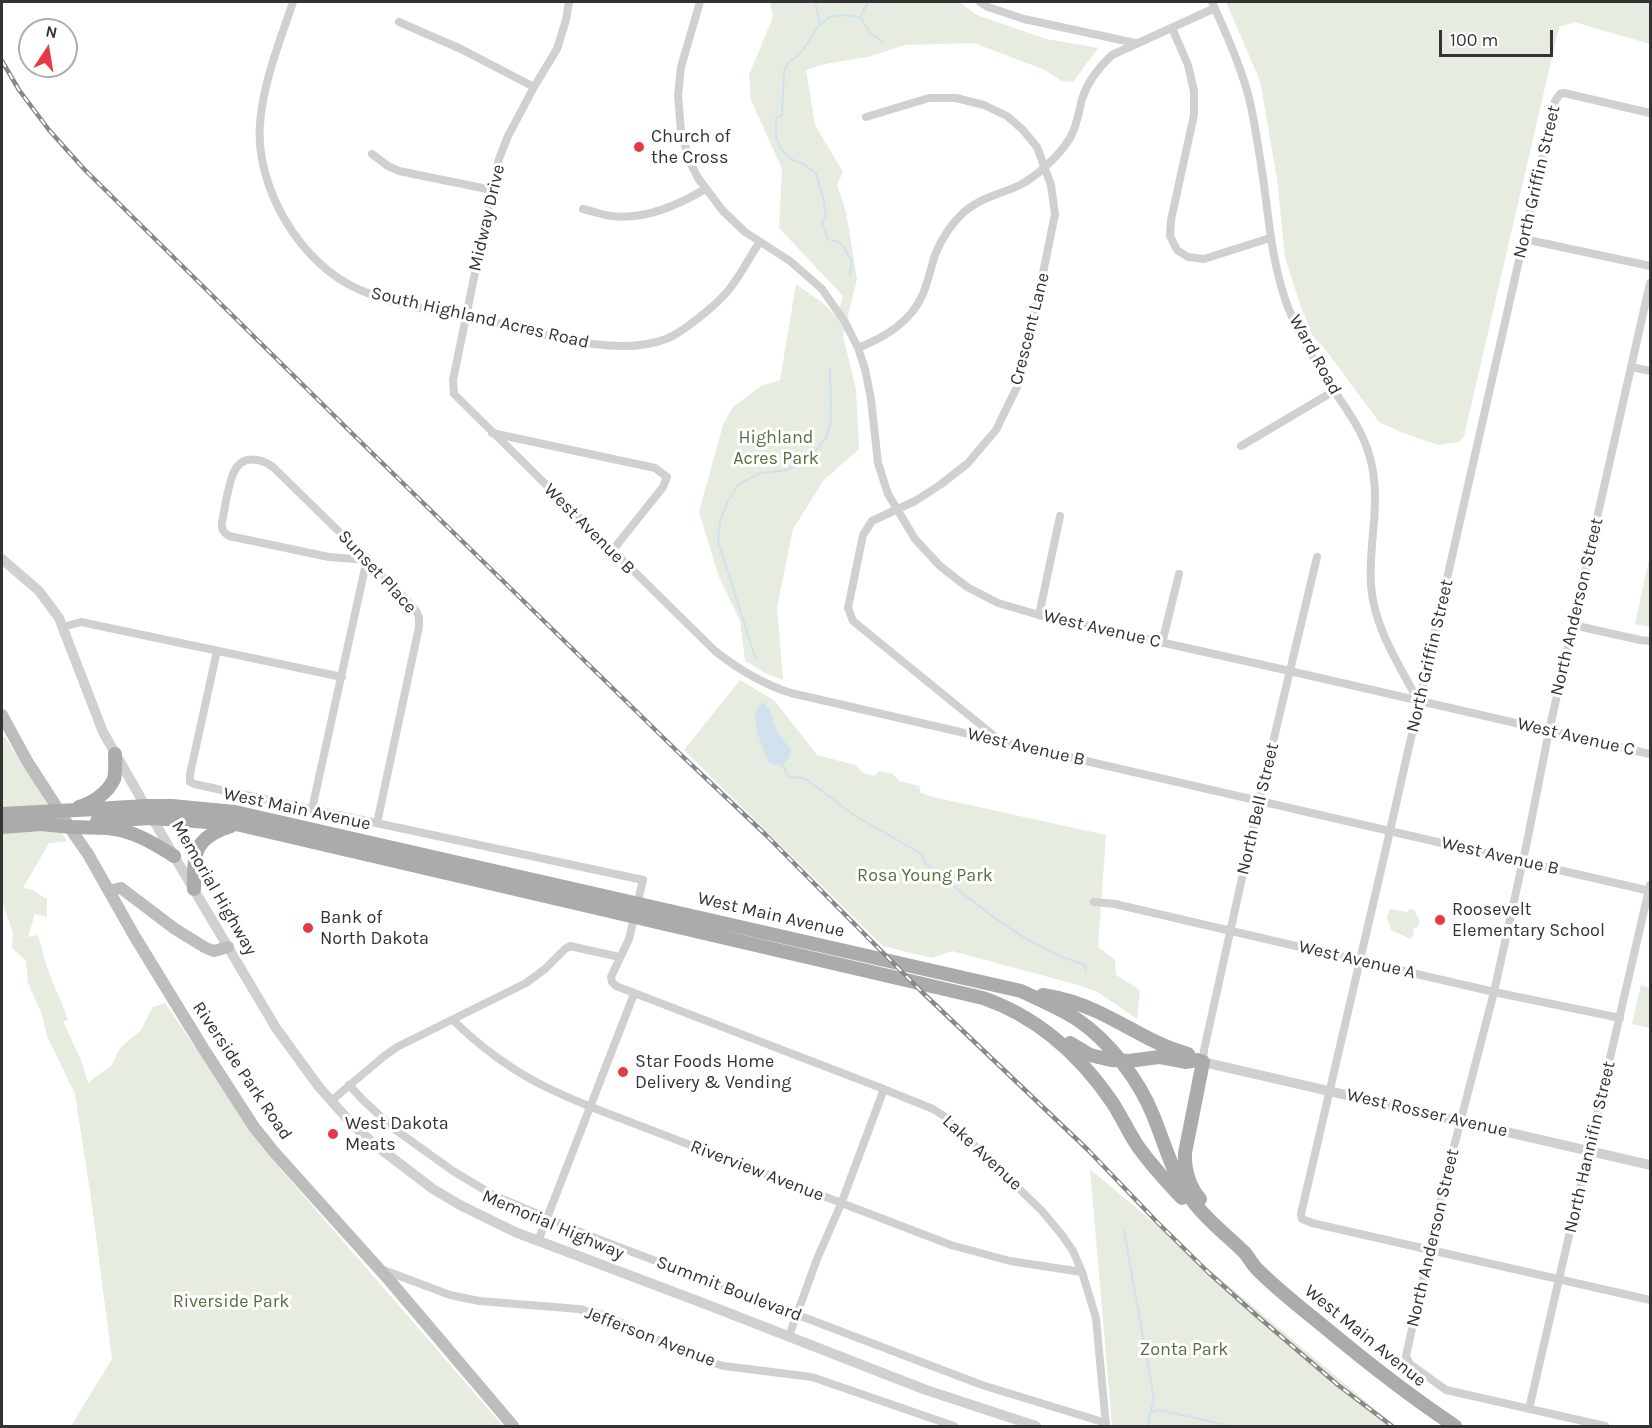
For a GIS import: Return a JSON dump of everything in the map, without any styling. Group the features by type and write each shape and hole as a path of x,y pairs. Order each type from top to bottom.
{"main road":[{"name":"Riverside Park Road","path":"2,715 27,760 88,854 198,1039 254,1127 378,1267 513,1426"},
{"path":"2,814 68,810 89,804 101,795 113,781 115,754"},
{"name":"West Main Avenue","path":"149,812 172,806 235,812 1021,991 1078,1020 1093,1031 1120,1061 1149,1105 1172,1169 1180,1183 1197,1206 1250,1258 1256,1269"},
{"path":"68,810 100,819 143,837 174,856"},
{"path":"2,827 41,824 72,827 100,819 149,812"},
{"name":"West Main Avenue","path":"149,812 236,824 962,992 996,1002 1036,1024 1077,1057 1102,1089 1148,1161 1226,1247 1256,1269 1373,1368 1455,1426"},
{"path":"194,889 194,861 202,842 218,830 236,824"},
{"path":"109,891 121,888 175,929 206,948 218,951 228,947"},
{"path":"1021,991 1086,1006 1155,1043 1200,1061"},
{"path":"996,1002 1031,1013 1085,1053 1102,1059 1120,1061 1159,1057 1185,1062 1200,1061"},
{"path":"1200,1061 1184,1166 1196,1194 1235,1244"}],"street":[{"name":"South Highland Acres Road","path":"293,2 264,97 260,126 262,159 277,205 290,230 332,273 358,289 394,302 596,345 639,345 667,339 696,320 727,292 759,243"},
{"name":"Midway Drive","path":"492,433 454,394 453,380 492,190 506,142 534,87 557,49 569,2"},
{"name":"West Avenue C","path":"700,2 681,67 678,86 679,123 693,170 723,211 745,232 790,261 822,289 845,322 865,369 871,399 878,463 888,494 915,539 940,566 967,587 998,603 1039,615 1650,754"},
{"path":"980,2 1024,19 1136,43"},
{"path":"858,348 876,341 898,327 912,312 922,296 936,253 948,231 964,212 988,197 1033,178 1056,155 1070,138 1090,80 1099,67 1112,55 1172,28 1213,5"},
{"name":"Ward Road","path":"1213,5 1239,66 1248,95 1260,155 1270,238 1285,298 1300,336 1360,433 1369,453 1376,496 1372,596 1376,614 1387,641 1419,702"},
{"path":"399,22 461,49 534,87"},
{"path":"1172,28 1188,65 1194,91 1194,116 1171,220 1170,236 1177,250 1188,258 1204,259 1270,238"},
{"name":"North Griffin Street","path":"1430,1250 1308,1222 1302,1219 1301,1211 1390,831 1555,101 1560,94 1569,94 1650,113"},
{"name":"Crescent Lane","path":"866,117 929,98 956,98 984,105 1007,116 1023,130 1037,147 1051,185 1055,214 1030,337 1017,387 996,430 968,462 940,485 915,501 872,521 863,535 848,608 853,621 1001,741"},
{"path":"372,154 399,171 492,190"},
{"path":"584,209 611,216 643,215 689,199 705,189"},
{"path":"1524,239 1650,266"},
{"name":"North Anderson Street","path":"1529,1409 1446,1390 1410,1364 1406,1352 1494,992 1549,731 1650,283"},
{"path":"1632,367 1650,371"},
{"path":"1242,446 1334,391"},
{"path":"492,433 656,468 667,477 663,487 612,551"},
{"name":"West Avenue B","path":"492,433 715,651 734,666 762,682 791,693 1650,889"},
{"name":"Sunset Place","path":"367,559 329,557 229,536 222,527 235,470 247,460 258,459 269,464 367,559 416,609 420,622 376,823"},
{"path":"1039,615 1060,516"},
{"name":"North Bell Street","path":"1200,1061 1317,557"},
{"name":"Memorial Highway","path":"2,559 39,591 55,611 103,732 276,1028 302,1066 331,1101 374,1144 433,1189 485,1218 538,1241 926,1390 1036,1426"},
{"path":"312,809 367,559"},
{"path":"1162,642 1179,574"},
{"path":"63,627 81,622 342,677"},
{"path":"1573,625 1650,641"},
{"path":"217,651 190,782 643,880 629,939 619,957 570,946 526,983 408,1041 389,1053 331,1101"},
{"name":"North Hannifin Street","path":"1529,1409 1650,889"},
{"name":"West Avenue A","path":"1094,902 1115,904 1494,992 1620,1018"},
{"name":"Lake Avenue","path":"619,957 611,977 616,986 933,1109 944,1116 1042,1210 1074,1251 1096,1318 1106,1425"},
{"path":"538,1241 634,994"},
{"name":"Riverview Avenue","path":"453,1020 468,1035 505,1063 546,1088 591,1107 951,1245 1010,1261 1082,1272"},
{"name":"West Rosser Avenue","path":"1200,1061 1650,1165"},
{"name":"Summit Boulevard","path":"349,1085 393,1128 453,1171 493,1195 797,1316 982,1386 1106,1425"},
{"path":"789,1336 884,1089"},
{"path":"1430,1250 1650,1300"},
{"name":"Jefferson Avenue","path":"378,1267 450,1295 479,1301 579,1309 607,1316 698,1359 724,1366 812,1377 954,1426"},
{"path":"1529,1409 1605,1426"}],"green space":[{"name":"Highland Acres Park","path":"770,2 959,2 977,15 1046,39 1098,48 1073,82 1062,81 1045,70 974,43 905,45 868,57 825,64 806,70 815,125 843,172 837,185 846,212 857,279 843,336 856,389 859,449 824,480 793,529 777,607 783,680 745,661 740,621 719,577 699,512 723,425 732,408 761,386 780,380 796,284 824,304 837,317 843,296 779,228 782,169 751,100 749,75 773,17"},
{"path":"1226,2 1650,2 1650,44 1574,22 1559,27 1464,436 1460,442 1438,445 1379,422 1313,336 1285,257 1277,179 1260,81"},
{"path":"1650,555 1650,627 1635,624"},
{"name":"Rosa Young Park","path":"740,680 775,701 817,755 855,765 863,773 875,776 879,771 893,774 899,781 919,786 921,793 933,797 1106,835 1098,947 1115,960 1116,975 1140,990 1137,1019 1098,992 1078,985 952,951 932,958 883,946 684,750"},
{"name":"Riverside Park","path":"5,737 41,794 67,842 49,843 23,888 32,890 47,899 47,917 35,914 28,937 38,935 47,968 68,1020 63,1021 82,1063 88,1083 112,1065 120,1048 141,1030 153,1007 165,1003 264,1150 503,1426 71,1426 112,1359 75,1094 47,1036 42,1015 28,983 26,961 12,948 13,932 2,902 2,738"},
{"path":"1390,909 1407,912 1409,909 1414,910 1420,921 1418,927 1413,928 1414,935 1410,939 1391,930 1387,917"},
{"path":"1641,985 1650,988 1650,1028 1632,1024"},
{"name":"Zonta Park","path":"1090,1169 1395,1426 1112,1426"}],"water":[{"path":"763,702 769,709 778,733 791,750 789,758 782,765 771,764 760,740 755,714"}],"waterway":[{"path":"815,2 820,24 800,54 790,61 784,70 782,115 776,118 776,138 781,149 791,159 816,173 826,215 822,223 828,239 841,243 852,261 850,275"},
{"path":"860,18 868,2"},
{"path":"820,24 831,16 845,15 860,18 871,33 884,43"},
{"path":"756,660 718,541 720,521 728,501 739,484 760,473 787,470 811,456 826,438 831,420 830,368"},
{"path":"781,763 789,777 803,778 852,814 922,854 926,864 1001,922 1041,947 1085,965 1086,973"},
{"path":"1124,1231 1154,1399 1150,1412"},
{"path":"1148,1426 1150,1412 1159,1410 1231,1426"}],"railway":[{"path":"2,61 19,90 49,130 84,169 370,451 766,835 922,992 1088,1150 1209,1273 1338,1385 1392,1426"}],"place":[{"name":"Church of the Cross","path":"639,147"},
{"name":"Roosevelt Elementary School","path":"1440,920"},
{"name":"Bank of North Dakota","path":"308,928"},
{"name":"Star Foods Home Delivery & Vending","path":"623,1072"},
{"name":"West Dakota Meats","path":"333,1134"}]}
